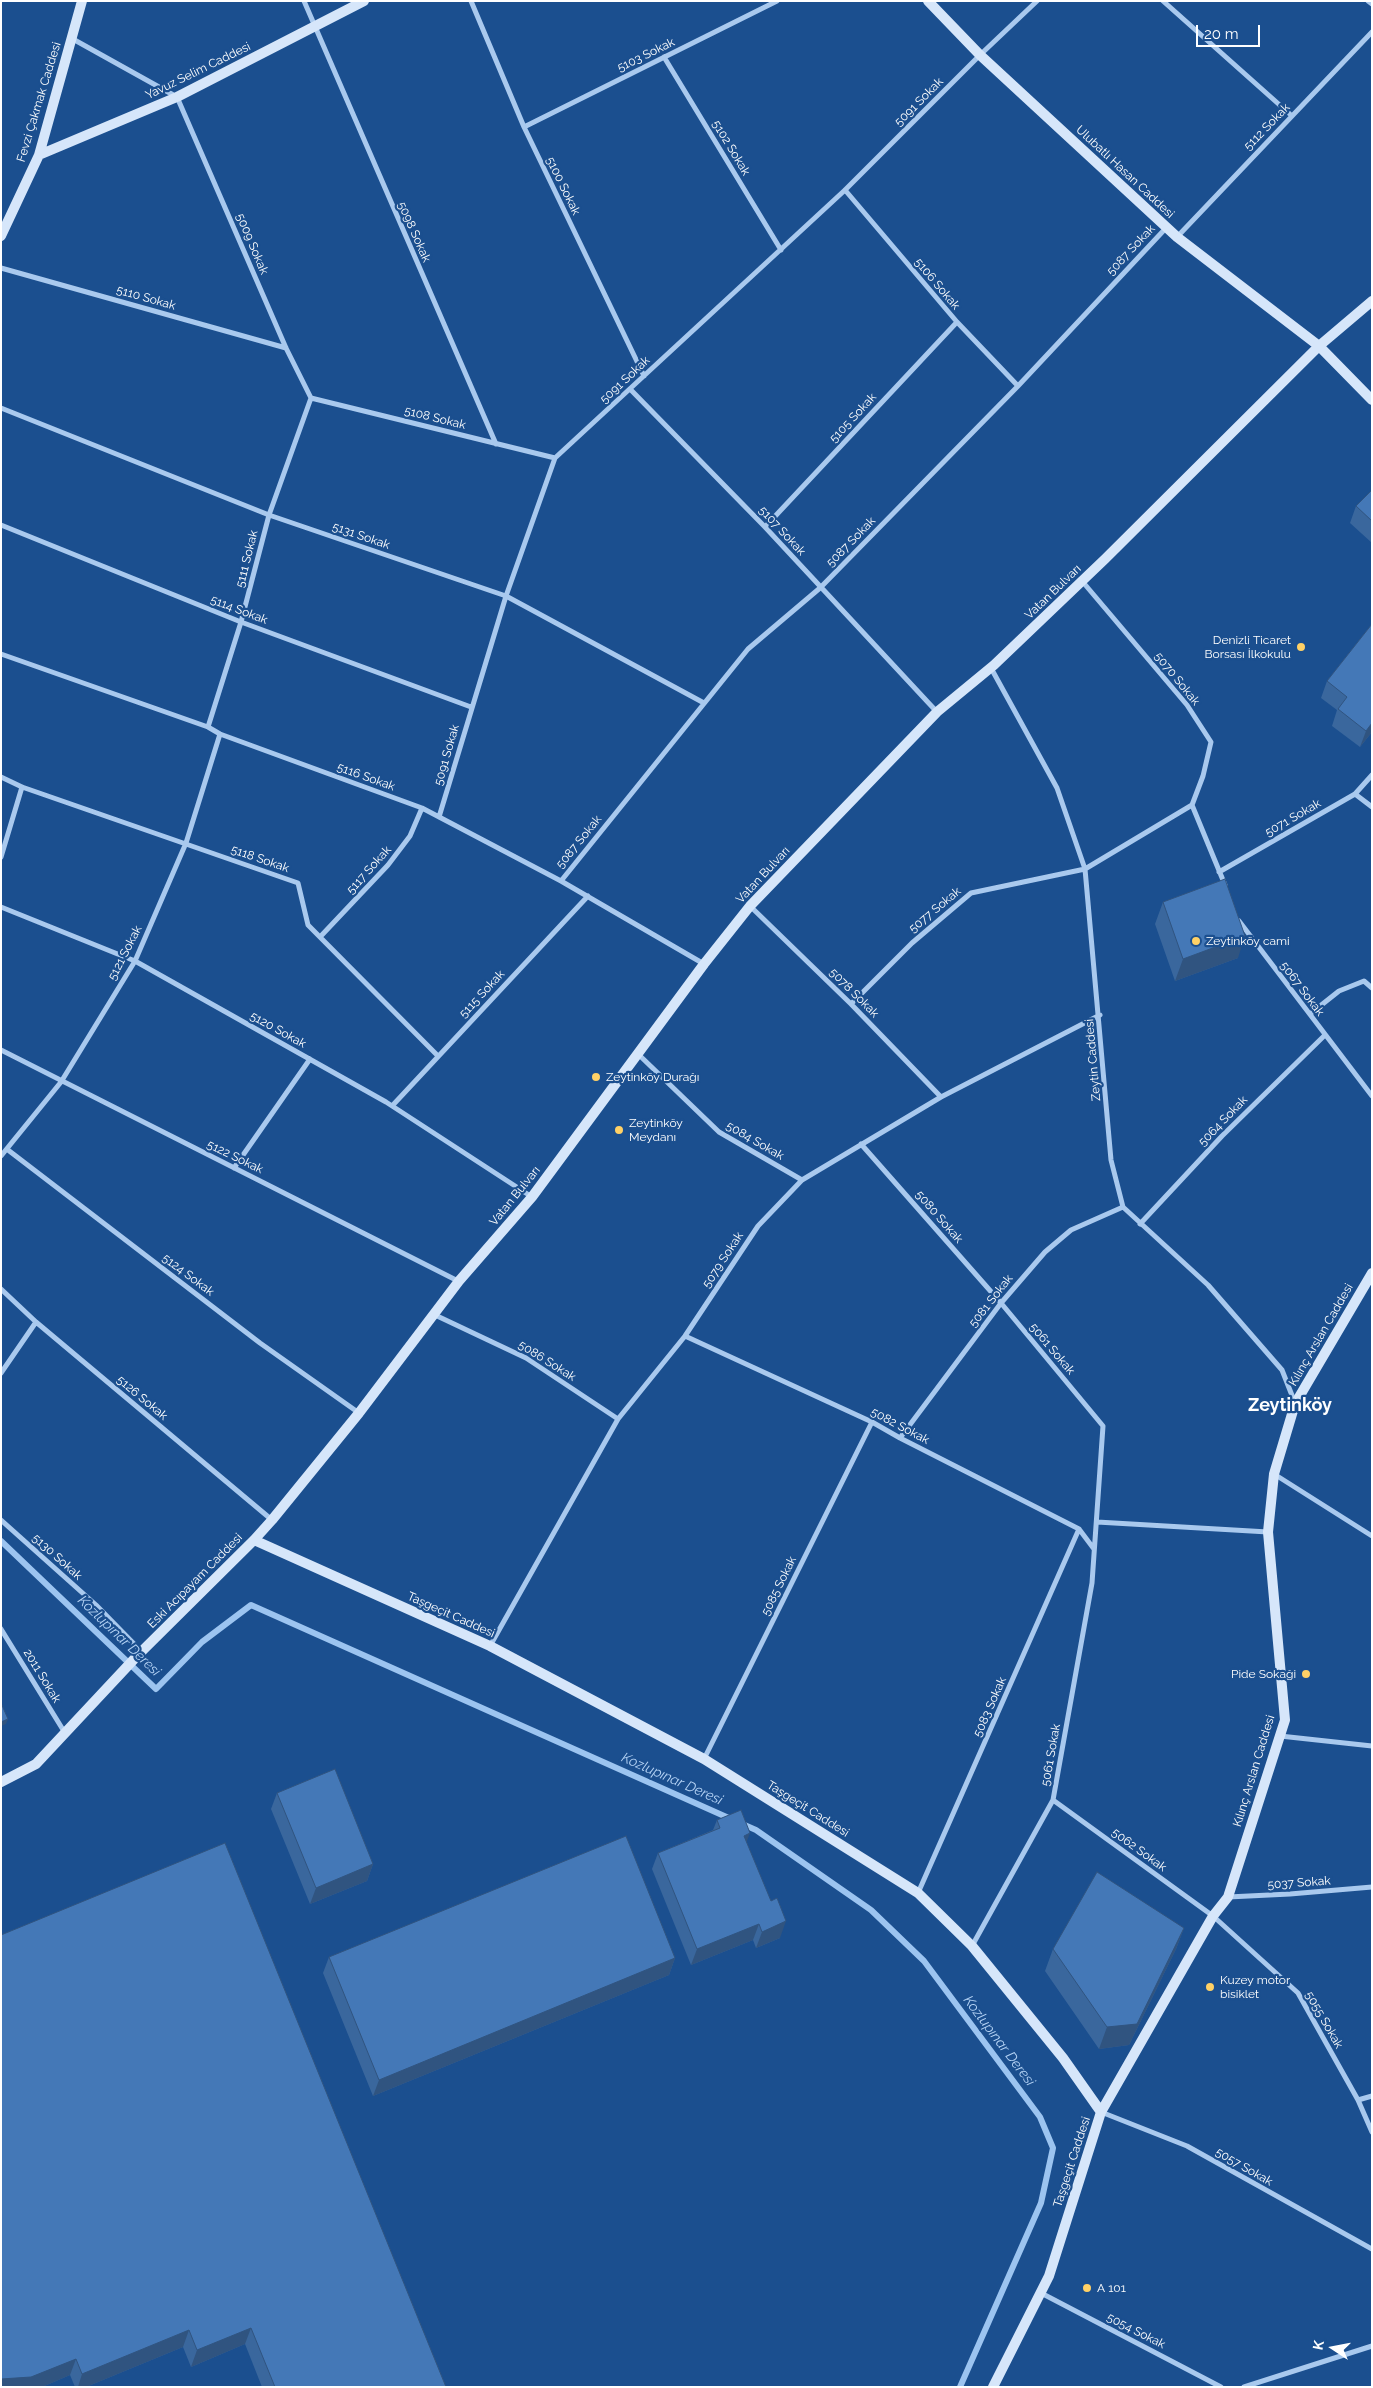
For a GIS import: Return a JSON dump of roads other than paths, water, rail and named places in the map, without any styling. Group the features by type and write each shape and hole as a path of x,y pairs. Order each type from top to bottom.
{"street":[{"name":"Fevzi Çakmak Caddesi","path":"1,236 39,155 82,1"},
{"name":"5098 Sokak","path":"304,1 496,444"},
{"name":"Yavuz Selim Caddesi","path":"39,155 177,97 364,1"},
{"name":"5100 Sokak","path":"471,1 524,127 644,376"},
{"name":"5103 Sokak","path":"524,127 777,1"},
{"name":"Ulubatlı Hasan Caddesi","path":"928,1 980,55 1177,237 1319,346 1372,400"},
{"name":"5091 Sokak","path":"439,816 506,596 555,458 845,190 980,55 1037,1"},
{"path":"1162,1 1292,116"},
{"path":"1368,1 1372,4"},
{"name":"5112 Sokak","path":"1177,237 1372,32"},
{"path":"71,38 177,97"},
{"name":"5102 Sokak","path":"664,56 781,250"},
{"name":"5009 Sokak","path":"177,97 286,348 311,398"},
{"name":"5106 Sokak","path":"845,190 957,322 1018,386"},
{"name":"5087 Sokak","path":"561,881 748,649 820,588 1018,386 1166,227"},
{"name":"5110 Sokak","path":"1,268 286,348"},
{"name":"Vatan Bulvarı","path":"254,1540 359,1413 459,1281 532,1197 596,1113 637,1053 750,906 937,712 991,668 1082,582 1319,346 1372,301"},
{"name":"5105 Sokak","path":"765,527 957,322"},
{"name":"5107 Sokak","path":"630,389 765,527 937,712"},
{"name":"5108 Sokak","path":"311,398 555,458"},
{"name":"5111 Sokak","path":"208,728 241,622 269,515 311,398"},
{"name":"5131 Sokak","path":"1,408 269,515 506,596 704,703"},
{"name":"5114 Sokak","path":"1,525 241,622 471,707"},
{"name":"5070 Sokak","path":"1082,582 1187,704 1211,742 1192,804"},
{"name":"5116 Sokak","path":"1,654 208,728 422,808 561,881 704,964"},
{"name":"Zeytin Caddesi","path":"991,668 1057,788 1085,869 1100,1015 1111,1160 1123,1207"},
{"name":"5121 Sokak","path":"1,1156 8,1150 61,1082 135,961 186,844 220,734"},
{"name":"5071 Sokak","path":"1219,872 1355,794 1372,775"},
{"name":"5118 Sokak","path":"1,777 22,787 298,883 308,925 438,1056"},
{"path":"1,857 22,787"},
{"path":"1355,794 1372,807"},
{"path":"1192,804 1226,888"},
{"name":"5077 Sokak","path":"851,1004 912,943 971,893 1085,869 1192,804"},
{"name":"5117 Sokak","path":"320,937 388,865 410,836 422,808"},
{"name":"5115 Sokak","path":"392,1106 588,896"},
{"name":"5078 Sokak","path":"750,906 851,1004 941,1097"},
{"name":"5120 Sokak","path":"1,907 135,961 392,1106 532,1197"},
{"name":"5067 Sokak","path":"1236,914 1239,922 1372,1096"},
{"path":"1310,1014 1339,991 1364,981 1372,988"},
{"name":"5079 Sokak","path":"490,1646 618,1419 685,1336 758,1226 802,1180 941,1097 1100,1015"},
{"name":"5064 Sokak","path":"1140,1224 1228,1130 1325,1035"},
{"name":"5122 Sokak","path":"1,1050 61,1082 459,1281"},
{"name":"5084 Sokak","path":"637,1053 719,1132 802,1180"},
{"path":"234,1168 310,1059"},
{"name":"5080 Sokak","path":"861,1144 1001,1303"},
{"name":"5124 Sokak","path":"8,1150 260,1343 359,1413"},
{"path":"1123,1207 1208,1286 1282,1370 1296,1404"},
{"name":"5081 Sokak","path":"900,1438 1001,1303 1044,1252 1071,1230 1123,1207"},
{"name":"Kılınç Arslan Caddesi","path":"1101,2112 1213,1916 1228,1897 1285,1720 1268,1532 1274,1474 1296,1404 1372,1273"},
{"name":"5126 Sokak","path":"1,1289 36,1322 272,1520"},
{"name":"5061 Sokak","path":"972,1946 1053,1800 1092,1583 1103,1426 1001,1303"},
{"name":"5086 Sokak","path":"435,1315 526,1358 618,1419"},
{"path":"1,1373 36,1322"},
{"name":"5082 Sokak","path":"685,1336 872,1422 1079,1529 1094,1549"},
{"name":"5085 Sokak","path":"704,1758 872,1422"},
{"path":"1274,1474 1372,1536"},
{"name":"5130 Sokak","path":"1,1520 96,1605 139,1654"},
{"path":"1096,1522 1268,1532"},
{"name":"5083 Sokak","path":"918,1893 1079,1529"},
{"name":"Taşgeçit Caddesi","path":"254,1540 490,1646 704,1758 918,1893 972,1946 1063,2058 1101,2112 1049,2276 993,2387"},
{"name":"Eski Acıpayam Caddesi","path":"1,1782 36,1764 139,1654 254,1540"},
{"name":"2011 Sokak","path":"1,1629 66,1734"},
{"path":"1280,1736 1372,1746"},
{"name":"5062 Sokak","path":"1053,1800 1213,1916"},
{"name":"5037 Sokak","path":"1228,1897 1372,1887"},
{"name":"5055 Sokak","path":"1213,1916 1298,1993 1358,2100 1372,2132"},
{"path":"1358,2100 1372,2096"},
{"name":"5057 Sokak","path":"1101,2112 1187,2146 1372,2249"},
{"name":"5054 Sokak","path":"1041,2293 1221,2387"},
{"path":"1244,2387 1372,2346"}],"waterway":[{"name":"Kozlupınar Deresi","path":"1,1541 156,1689 202,1642 251,1605 731,1819"},
{"name":"Kozlupınar Deresi","path":"740,1823 756,1830 871,1910 924,1961 1040,2117 1053,2148 1041,2203 960,2387"}],"place":[{"name":"Denizli Ticaret Borsası İlkokulu","path":"1301,647"},
{"name":"Zeytinköy cami","path":"1196,941"},
{"name":"Zeytinköy Durağı","path":"596,1077"},
{"name":"Zeytinköy Meydanı","path":"619,1130"},
{"name":"Pide Sokaği","path":"1306,1674"},
{"name":"Kuzey motor bisiklet","path":"1210,1987"},
{"name":"A 101","path":"1087,2288"}],"district":[{"name":"Zeytinköy","path":"1290,1406"}]}
